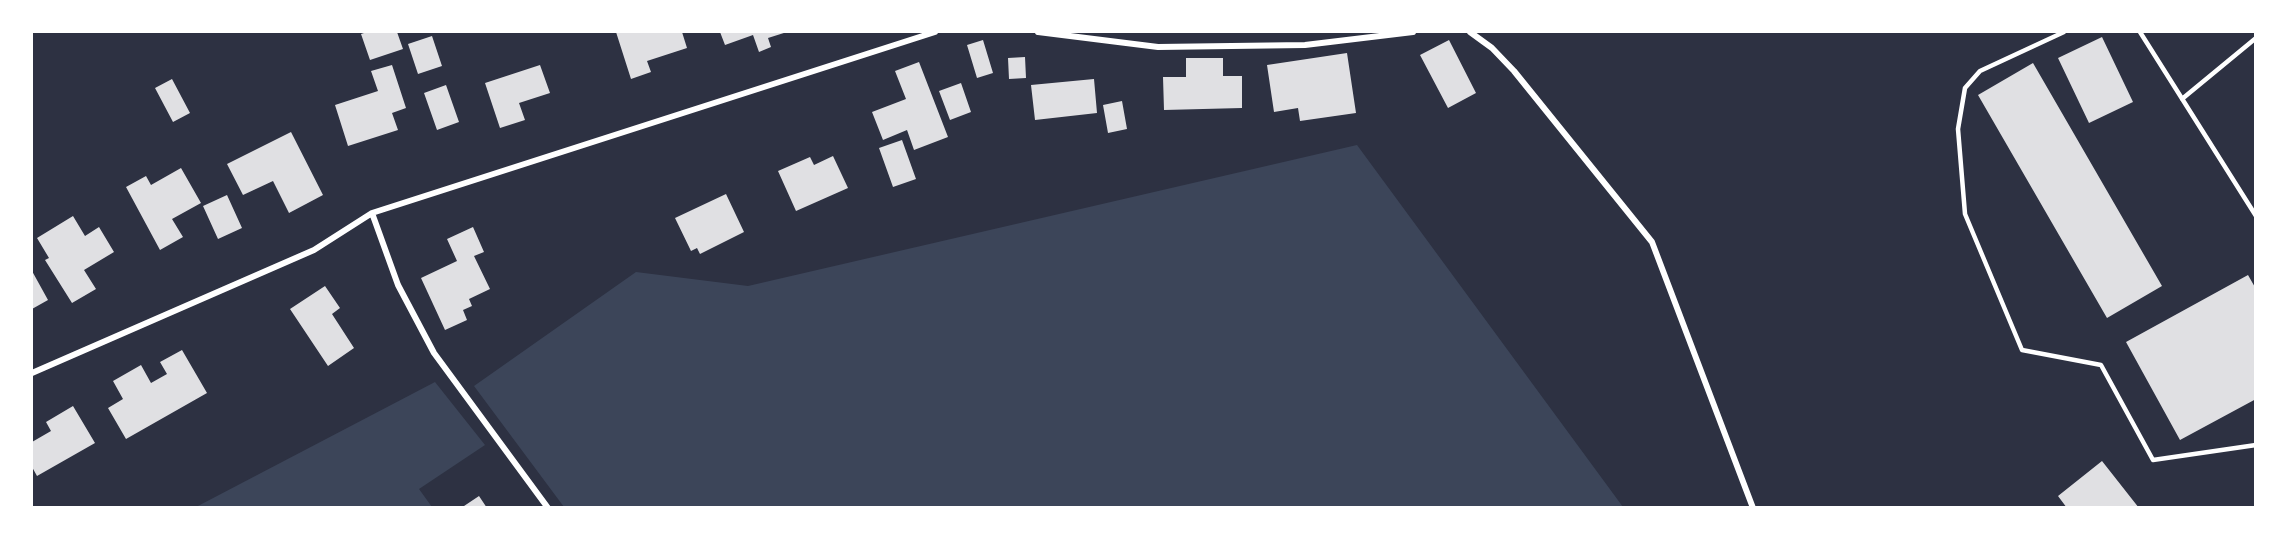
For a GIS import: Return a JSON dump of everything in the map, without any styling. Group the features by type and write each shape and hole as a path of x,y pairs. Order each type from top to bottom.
{"street":[{"path":"32,373 314,250 372,213 936,32"},
{"path":"1038,32 1158,47 1305,45 1413,32"},
{"path":"1470,32 1492,48 1514,70 1652,242 1753,507"},
{"path":"372,213 398,285 434,353 548,507"}],"lane":[{"path":"2064,32 1980,71 1965,88 1958,129 1965,214 2022,350 2101,365 2153,460 2256,445"},
{"path":"2140,32 2256,216"},
{"path":"2182,99 2256,38"}],"shaded area":[{"path":"1357,145 1623,507 564,507 474,386 636,272 748,286"},
{"path":"435,382 485,445 419,489 432,507 196,507"}],"building":[{"path":"397,32 403,49 370,60 361,34"},
{"path":"616,32 682,32 687,48 647,61 651,72 631,79"},
{"path":"720,32 787,32 768,38 771,47 759,52 753,35 725,45"},
{"path":"432,36 442,66 418,74 408,44"},
{"path":"2102,37 2133,102 2089,123 2058,58"},
{"path":"983,40 993,73 977,78 967,45"},
{"path":"1449,40 1476,93 1448,108 1420,55"},
{"path":"1347,53 1356,113 1300,121 1298,108 1274,112 1267,65"},
{"path":"1025,57 1026,78 1009,79 1008,58"},
{"path":"1186,58 1223,58 1223,76 1242,76 1242,108 1164,110 1163,77 1186,77"},
{"path":"919,62 948,137 914,150 907,130 883,140 872,112 906,99 895,71"},
{"path":"2033,63 2162,286 2107,318 1978,95"},
{"path":"392,65 406,108 392,113 398,130 348,146 335,105 378,91 371,71"},
{"path":"540,65 550,93 519,103 525,120 500,128 485,83"},
{"path":"172,79 190,113 173,122 155,88"},
{"path":"1094,79 1097,113 1035,120 1031,85"},
{"path":"961,83 971,112 950,120 939,91"},
{"path":"446,85 459,122 437,130 424,93"},
{"path":"1122,101 1127,129 1108,133 1103,105"},
{"path":"291,132 323,195 289,213 273,181 243,195 227,164"},
{"path":"902,140 916,179 893,187 879,148"},
{"path":"833,156 848,188 796,211 778,171 810,157 814,165"},
{"path":"181,168 201,203 172,219 183,237 160,250 126,187 146,176 151,185"},
{"path":"726,194 744,232 700,254 697,248 691,251 675,218"},
{"path":"227,195 242,228 218,239 203,206"},
{"path":"73,216 85,236 99,227 114,252 84,270 96,289 72,303 45,260 49,258 37,238"},
{"path":"473,227 484,252 474,256 490,289 469,299 472,306 463,310 467,320 445,330 421,278 457,261 447,239"},
{"path":"32,271 48,300 32,309"},
{"path":"2248,275 2256,289 2256,399 2180,440 2126,342"},
{"path":"325,286 340,308 332,314 354,348 328,366 290,309"},
{"path":"182,350 207,393 126,439 108,408 123,399 113,381 141,365 151,383 167,374 160,362"},
{"path":"73,406 95,443 37,476 32,467 32,442 51,431 46,422"},
{"path":"2102,461 2139,508 2067,508 2058,496"},
{"path":"479,496 487,508 461,508"}]}
